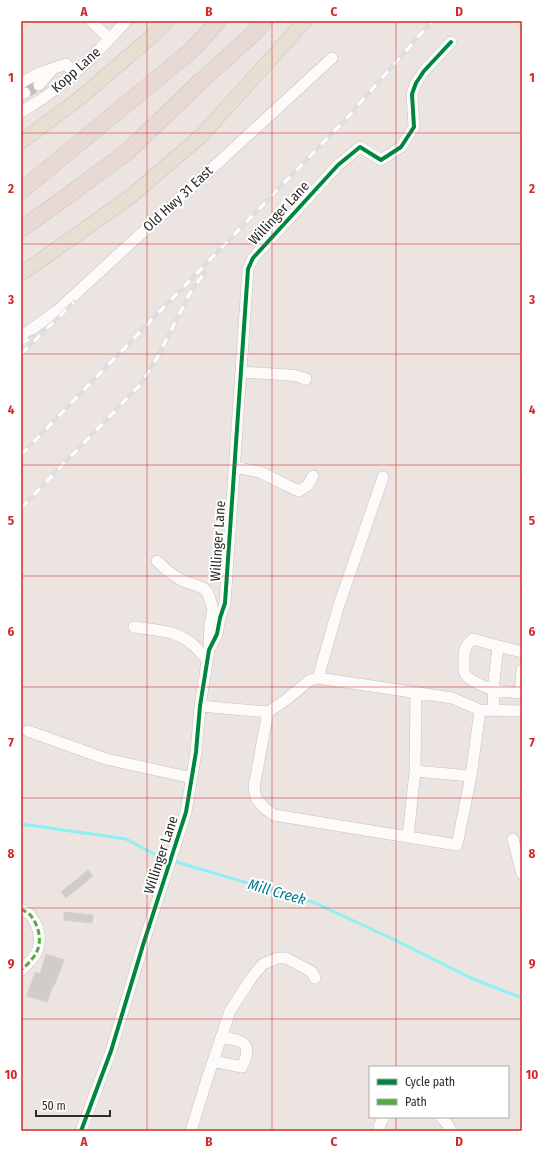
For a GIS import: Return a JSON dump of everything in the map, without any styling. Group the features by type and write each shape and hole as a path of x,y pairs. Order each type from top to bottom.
{"highway":[{"path":"21,191 193,48 218,21"},
{"path":"21,229 127,152 202,80 254,34 265,21"},
{"path":"21,179 64,155"}],"main road":[{"path":"21,142 80,98 152,36 167,21"},
{"path":"21,274 130,197 201,136 305,21"}],"street":[{"path":"91,21 110,39"},
{"name":"Kopp Lane","path":"21,112 52,92 75,74 126,21"},
{"name":"Willinger Lane","path":"81,1131 111,1051 143,945 186,812 196,752 200,706 208,655 217,634 225,603 248,269 254,258 338,166 360,147 381,160 402,147 414,127 412,94 416,83 424,71 450,42"},
{"name":"Old Hwy 31 East","path":"21,337 58,310 332,58"},
{"path":"22,90 38,74 66,64 75,74"},
{"path":"39,85 54,68"},
{"path":"241,372 289,375 306,379"},
{"path":"234,467 260,472 300,491 308,485 313,476"},
{"path":"318,678 338,608 383,477"},
{"path":"157,561 163,568 181,580 202,588 207,592 213,610 210,624 208,655"},
{"path":"134,627 165,631 178,636 208,655"},
{"path":"522,652 473,639 464,650 464,673 474,681 493,690 520,693 522,670"},
{"path":"494,710 493,690 498,646"},
{"path":"200,706 268,712 310,680 318,678 452,698 480,710 522,711"},
{"path":"408,837 415,771 416,693"},
{"path":"268,712 254,787 256,798 264,808 274,815 457,845 471,776 480,710"},
{"path":"28,731 106,759 192,778"},
{"path":"415,771 471,776"},
{"path":"513,839 522,874"},
{"path":"21,909 30,915 37,925 40,935 40,946 33,958 21,970"},
{"path":"191,1131 230,1011 252,977 263,964 278,958 286,958 312,972 315,978"},
{"path":"213,1061 242,1067 245,1061 248,1050 246,1045 240,1040 221,1037"},
{"path":"443,1118 451,1131"}],"building":[{"path":"88,870 93,876 66,898 61,892"},
{"path":"64,912 93,915 92,923 64,920"},
{"path":"46,954 64,960 47,1002 27,996 35,972 40,974"}],"waterway":[{"name":"Mill Creek","path":"21,824 126,839 158,856 167,859"},
{"name":"Mill Creek","path":"173,861 315,903 397,941 471,978 522,998"}],"tunnel":[{"path":"25,93 39,85"}],"railway":[{"path":"21,455 347,118 432,21"},
{"path":"21,508 140,385 157,358 190,293 205,272"},
{"path":"21,354 74,302"},
{"path":"21,344 33,336"}],"marked path":[{"path":"21,909 30,915 39,932 39,944 36,954 21,970"}],"cycle path":[{"path":"81,1131 111,1051 143,945 186,812 196,752 200,706 209,650 217,634 225,603 248,269 253,258 338,165 360,147 381,160 401,147 414,127 412,94 416,83 424,71 451,42"}]}
